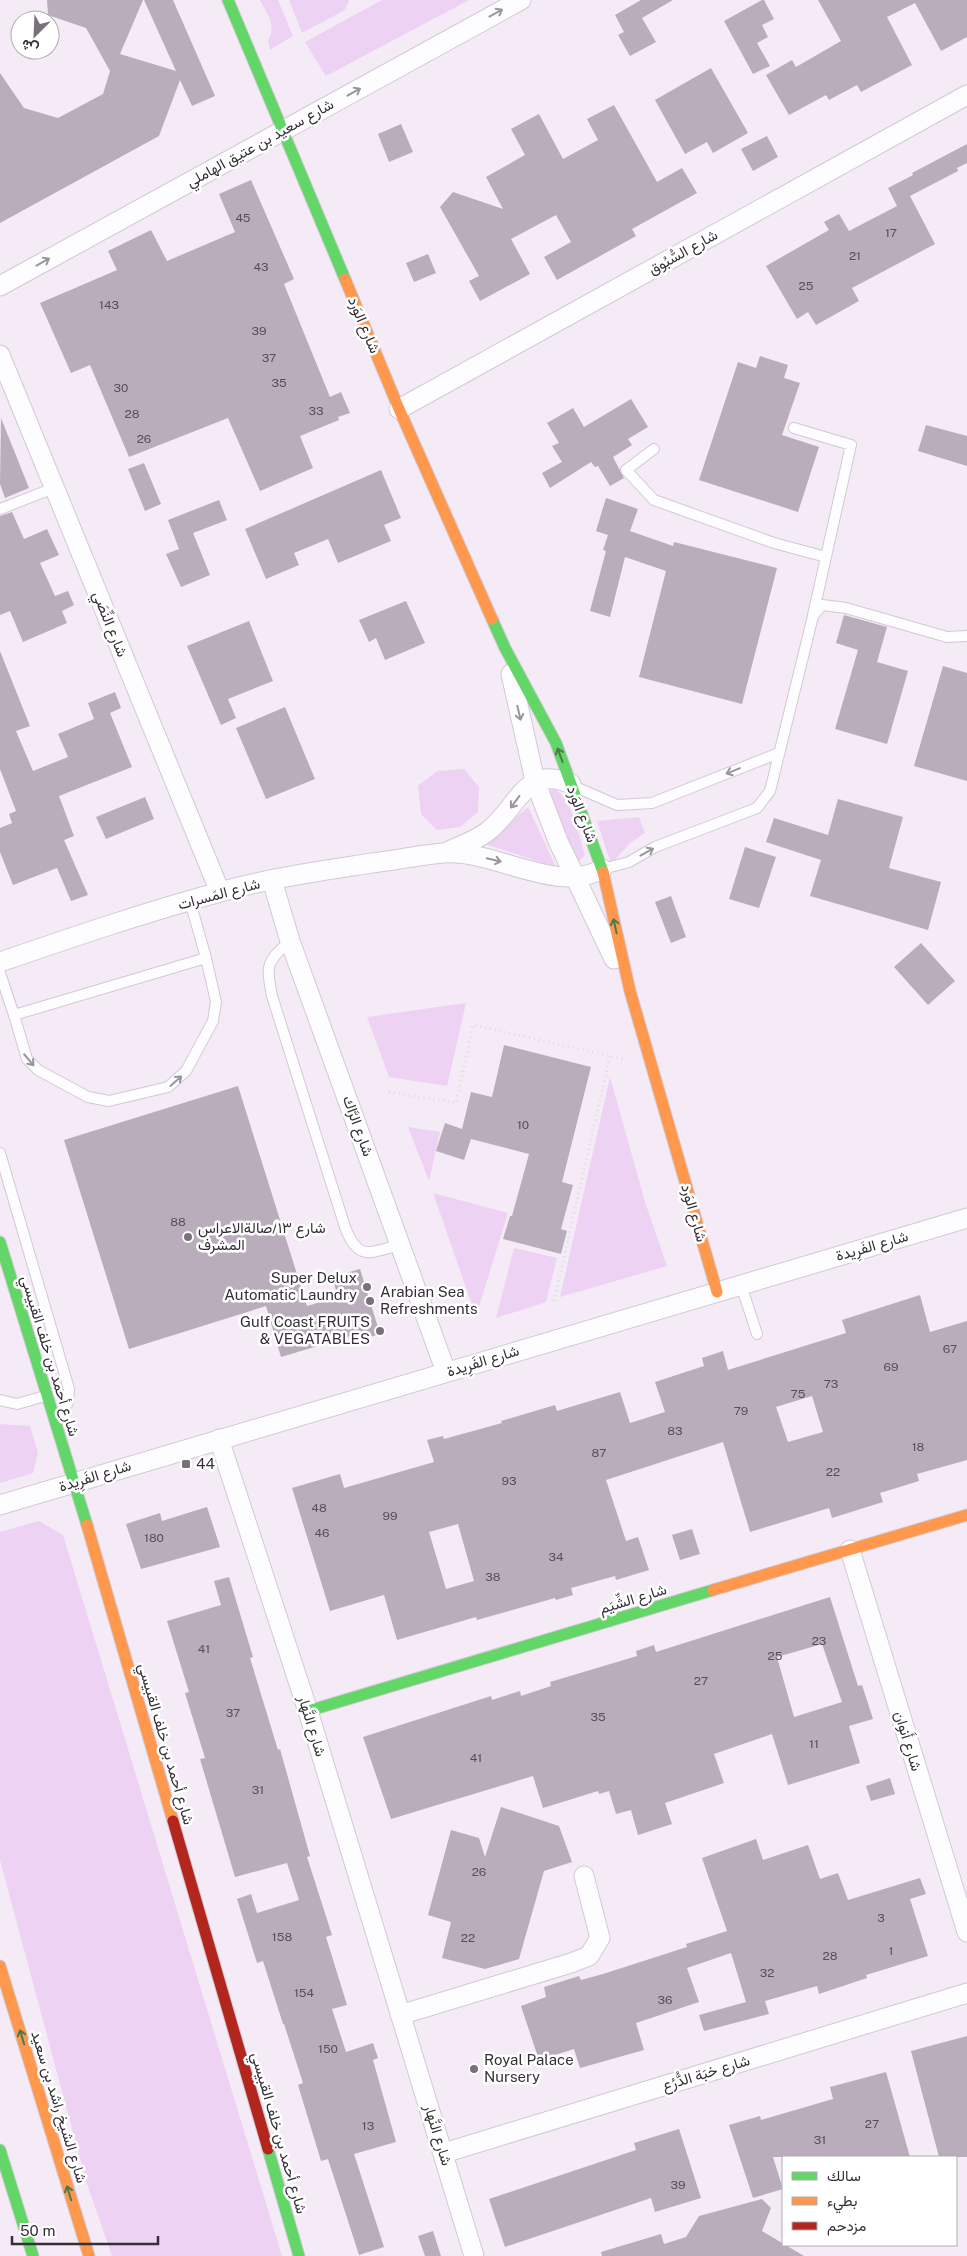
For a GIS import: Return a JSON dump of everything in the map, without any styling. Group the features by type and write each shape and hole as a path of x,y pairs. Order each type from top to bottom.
{"street":[{"name":"شارع الوَرد","path":"228,0 399,409 505,648 556,743 602,869 630,991 717,1292"},
{"name":"شارع سعيد بن عتيق الهاملي","path":"0,286 521,0"},
{"name":"شارع السُّبُوق","path":"399,409 967,95"},
{"name":"شارع النِّصَي","path":"0,355 220,892"},
{"name":"شارع الوَرد","path":"505,648 535,782 574,877 630,991"},
{"path":"535,782 551,777 571,784"},
{"name":"شارع المَسرات","path":"446,853 486,834 504,817 526,788 535,782"},
{"name":"شارع المَسرات","path":"0,962 81,934 220,892 272,880 446,853 486,858 554,876 585,877 602,869"},
{"name":"شارع الرَّاك","path":"272,880 290,941 446,1372"},
{"name":"شارع الفَرِيدة","path":"0,1505 967,1218"},
{"name":"شارع أحمد بن خلف القبيسي","path":"0,1242 53,1420 74,1482 299,2256"},
{"name":"شارع النَّهار","path":"219,1439 308,1711 474,2256"},
{"name":"شارع الشِّيَم","path":"308,1711 967,1515"},
{"name":"شارع أَنوان","path":"850,1550 967,1932"},
{"path":"400,2015 589,1956 600,1938 584,1876"},
{"name":"شارع الشيخ راشد بن سعيد","path":"0,1966 89,2256"},
{"name":"شارع خبَة الدُّرُع","path":"444,2153 967,1993"},
{"path":"0,2150 32,2256"}],"lane":[{"path":"602,869 630,862 655,847 757,808 770,791 813,616 851,445 794,428"},
{"path":"654,449 626,470 654,500 774,544 826,558"},
{"path":"0,509 54,488"},
{"path":"813,616 822,605 846,608 948,637 967,636"},
{"path":"571,784 617,805 652,803 779,753"},
{"path":"0,973 27,1059 38,1070 88,1098 109,1101 168,1087 176,1082 186,1071 213,1021 216,1002 190,901"},
{"path":"290,941 272,958 267,971 272,996 346,1230 352,1245 360,1252 367,1253 400,1245"},
{"path":"14,1015 206,958"},
{"path":"0,1153 69,1389 68,1402 53,1420"},
{"path":"741,1285 757,1334"},
{"path":"0,1400 17,1404 46,1396"}],"path":[{"path":"389,1092 456,1103 473,1025 624,1059"},
{"path":"554,1301 610,1056"}],"shaded area":[{"path":"260,0 278,0 293,36 270,50 268,40 272,30 271,25"},
{"path":"289,0 349,0 345,10 302,33"},
{"path":"382,0 469,0 326,76 305,42"},
{"path":"464,769 479,787 478,812 460,827 437,830 421,814 418,786 437,771"},
{"path":"553,789 565,799 574,818 585,855 580,860 574,860 547,793"},
{"path":"528,807 556,867 485,844"},
{"path":"639,817 645,833 630,843 611,864 597,821"},
{"path":"466,1003 447,1086 389,1077 367,1017"},
{"path":"610,1077 645,1202 667,1266 560,1297"},
{"path":"408,1127 440,1132 429,1181"},
{"path":"433,1193 508,1213 476,1316"},
{"path":"514,1248 557,1258 546,1302 496,1318"},
{"path":"0,1424 30,1426 38,1453 33,1473 0,1483"},
{"path":"39,1521 63,1535 282,2256 112,2256 86,2181 0,1860 0,1532"}],"building":[{"path":"47,0 143,0 120,54 176,71 144,0 173,0 215,96 192,106 180,80 159,136 0,223 0,73 24,108 58,118 103,94 110,71 86,28 60,19 60,10 48,10"},
{"path":"641,0 673,0 642,18 656,42 630,56 618,35 624,32 615,15"},
{"path":"764,0 774,19 762,25 768,37 757,43 770,66 753,74 724,21"},
{"path":"818,0 967,0 967,37 941,51 915,3 887,17 912,65 861,92 857,85 829,100 826,95 789,115 766,75 792,60 796,67 841,41"},
{"path":"711,68 748,133 713,153 707,142 685,154 655,100"},
{"path":"614,105 657,182 682,168 697,193 632,229 636,236 557,280 544,257 571,242 556,215 511,239 530,274 480,301 469,281 479,276 440,207 453,192 503,209 486,177 525,155 511,129 539,114 563,159 598,140 587,119"},
{"path":"401,124 413,152 389,162 378,134"},
{"path":"767,136 778,157 753,171 741,149"},
{"path":"967,144 967,163 957,168 958,171 910,196 935,244 852,288 859,301 816,325 808,312 797,319 766,266 829,230 824,222 839,214 849,231 897,206 888,188"},
{"path":"251,180 294,279 284,284 330,397 341,392 350,413 338,417 339,420 300,436 313,468 260,491 228,418 129,457 90,365 71,373 40,303 117,270 108,251 151,230 167,261 235,232 219,194"},
{"path":"428,254 436,273 414,282 406,263"},
{"path":"760,356 788,365 784,378 800,383 782,435 819,447 798,512 699,480 738,362 756,368"},
{"path":"631,399 648,427 628,439 632,445 613,457 624,478 610,486 598,466 595,467 591,462 550,488 542,473 562,462 552,446 559,443 547,423 573,408 584,427"},
{"path":"1,418 29,488 5,498 0,484"},
{"path":"926,425 967,436 967,466 918,451"},
{"path":"144,463 161,504 145,511 128,469"},
{"path":"381,470 401,518 384,525 391,541 338,563 328,539 294,553 299,565 266,579 245,529"},
{"path":"606,498 638,509 630,531 673,546 674,542 777,568 742,704 639,677 666,571 625,557 610,617 590,611 606,551 603,550 608,535 596,531"},
{"path":"219,500 227,520 193,533 210,575 181,587 166,554 179,549 168,520"},
{"path":"12,512 24,539 47,529 59,555 40,563 55,596 68,591 74,605 62,611 67,623 23,642 10,611 0,615 0,516"},
{"path":"406,601 425,643 385,660 376,638 369,642 359,620"},
{"path":"844,615 887,627 877,662 908,671 887,744 835,729 858,650 836,643"},
{"path":"249,621 273,681 228,699 236,718 221,725 187,646"},
{"path":"0,651 30,726 16,731 33,771 68,757 58,734 94,719 88,703 115,692 121,708 110,713 132,767 59,796 74,836 64,840 88,895 71,901 57,868 13,885 0,852 0,828 12,823 9,814 16,811 0,769"},
{"path":"943,666 967,673 967,781 914,766"},
{"path":"285,707 315,779 266,799 236,728"},
{"path":"145,797 154,819 106,839 96,817"},
{"path":"838,799 903,817 889,868 941,882 928,930 810,896 821,860 766,842 774,818 828,835"},
{"path":"745,847 776,857 759,908 729,899"},
{"path":"671,896 686,937 671,943 655,902"},
{"path":"921,943 955,981 928,1005 894,967"},
{"path":"504,1045 591,1067 562,1182 573,1185 561,1229 567,1231 561,1254 503,1239 510,1216 512,1216 529,1154 471,1139 464,1160 436,1151 445,1123 462,1129 471,1092 492,1097"},
{"path":"238,1086 307,1306 338,1297 332,1277 360,1269 380,1334 352,1342 351,1336 281,1357 266,1306 129,1349 64,1140"},
{"path":"920,1295 930,1332 967,1321 967,1460 917,1474 919,1481 880,1493 883,1502 832,1518 829,1508 750,1532 723,1442 606,1480 626,1541 638,1537 649,1570 616,1580 615,1576 571,1588 573,1595 556,1600 555,1598 477,1620 476,1617 397,1640 384,1595 330,1611 292,1488 340,1474 344,1488 434,1462 427,1440 443,1436 444,1439 502,1423 501,1421 555,1405 557,1411 620,1392 630,1423 665,1412 655,1382 704,1366 702,1358 723,1351 728,1370 846,1333 842,1320","holes":["812,1396 823,1432 788,1442 776,1407","458,1524 474,1581 446,1589 429,1532"]},
{"path":"207,1507 220,1547 141,1569 126,1524 160,1513 162,1521"},
{"path":"692,1529 700,1554 680,1560 672,1535"},
{"path":"229,1577 253,1657 250,1658 278,1750 280,1749 310,1856 307,1857 332,1935 326,1937 347,2005 332,2009 346,2052 373,2043 378,2058 373,2060 396,2142 354,2154 384,2247 359,2255 328,2159 321,2161 298,2085 303,2083 263,1961 257,1963 237,1899 251,1894 257,1913 299,1900 287,1863 235,1877 200,1759 205,1758 185,1693 189,1692 167,1621 221,1605 214,1581"},
{"path":"830,1597 858,1686 862,1685 873,1719 849,1726 860,1763 788,1785 772,1734 714,1754 724,1783 665,1803 672,1824 638,1835 631,1810 616,1814 609,1791 599,1794 598,1791 543,1808 533,1776 391,1819 363,1737 491,1696 492,1700 520,1691 521,1696 551,1686 550,1682 637,1656 636,1651 654,1645 656,1652","holes":["822,1644 842,1702 794,1717 777,1657"]},
{"path":"890,1778 895,1794 871,1801 866,1786"},
{"path":"501,1807 559,1826 572,1862 544,1871 519,1959 485,1969 442,1958 451,1922 428,1915 451,1830 479,1838 485,1857"},
{"path":"756,1839 763,1860 808,1845 820,1879 838,1873 848,1900 920,1878 926,1894 910,1899 928,1956 866,1975 867,1978 819,1994 817,1986 765,2001 769,2014 704,2031 699,2015 746,2002 731,1953 687,1968 699,2002 636,2023 644,2050 580,2068 574,2049 539,2060 521,2006 546,1997 544,1987 579,1976 581,1980 603,1974 687,1947 686,1944 727,1931 702,1858"},
{"path":"967,2036 967,2157 939,2156 911,2051"},
{"path":"886,2072 910,2156 773,2157 782,2189 753,2198 729,2125 760,2116 761,2120 833,2099 830,2087"},
{"path":"679,2129 701,2198 655,2212 651,2198 505,2247 489,2199 636,2150 634,2143"},
{"path":"762,2199 771,2208 762,2231 782,2243 782,2246 787,2246 804,2256 602,2256 601,2252 661,2234 664,2244 686,2237 699,2216"},
{"path":"433,2231 441,2256 425,2256 418,2236"}],"traffic: fast":[{"path":"228,0 345,279"},
{"path":"492,619 505,648 556,743 603,872"},
{"path":"0,1242 87,1525"},
{"path":"308,1711 713,1590"},
{"path":"268,2149 299,2256"},
{"path":"0,2150 33,2256"}],"traffic: slow":[{"path":"345,279 399,409 492,619"},
{"path":"603,872 630,991 717,1292"},
{"path":"713,1590 967,1515"},
{"path":"87,1525 173,1821"},
{"path":"0,1966 89,2256"}],"traffic: jam":[{"path":"173,1821 268,2149"}],"place":[{"name":"شارع ١٣/صالةالاعراس المشرف","path":"188,1237"},
{"name":"Super Delux Automatic Laundry","path":"367,1287"},
{"name":"Arabian Sea Refreshments","path":"370,1301"},
{"name":"Gulf Coast FRUITS & VEGATABLES","path":"380,1331"},
{"name":"44","path":"186,1464"},
{"name":"Royal Palace Nursery","path":"474,2069"}]}
